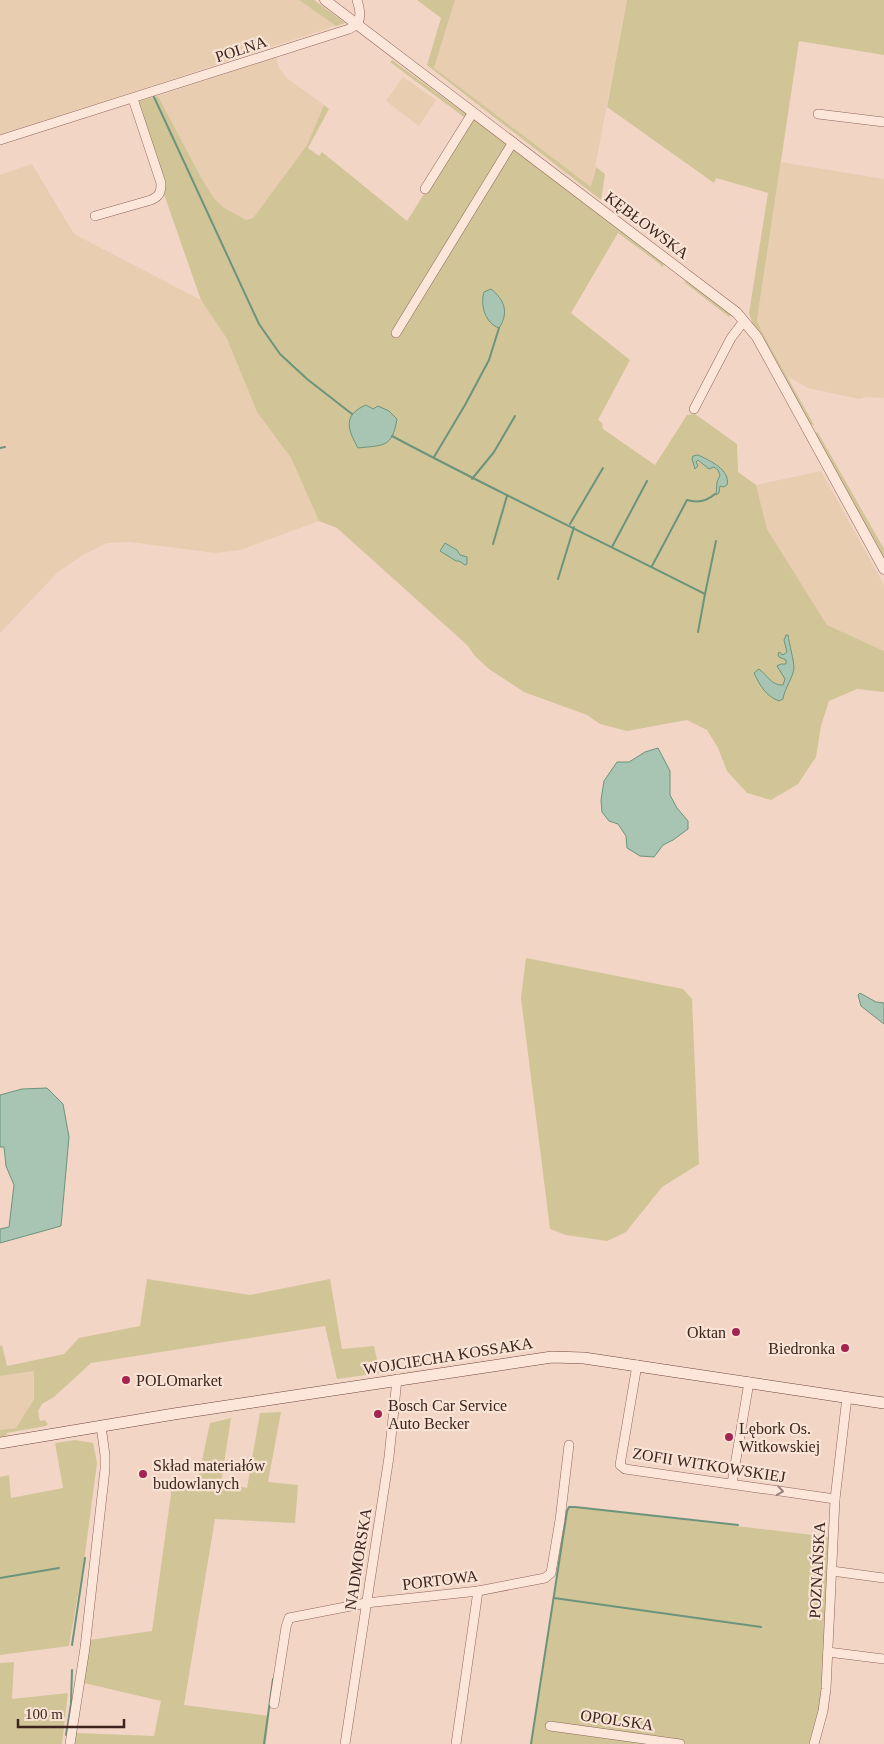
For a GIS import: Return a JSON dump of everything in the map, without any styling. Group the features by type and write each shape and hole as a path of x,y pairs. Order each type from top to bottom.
{"main road":[{"name":"WOJCIECHA KOSSAKA","path":"0,1443 397,1379 552,1357 584,1358 637,1365 884,1403"}],"street":[{"name":"KĘBŁOWSKA","path":"326,0 690,276 730,307 744,321 757,337 884,569"},
{"path":"357,0 361,13 358,24"},
{"name":"POLNA","path":"0,140 289,49 349,29 358,24"},
{"path":"95,216 151,200 156,198 161,192 161,183 134,99"},
{"path":"818,114 884,122"},
{"path":"425,189 470,118"},
{"path":"396,333 513,142"},
{"path":"694,409 731,338 744,321"},
{"name":"ZOFII WITKOWSKIEJ","path":"637,1365 620,1465 625,1469 835,1499"},
{"name":"NADMORSKA","path":"345,1744 389,1457 397,1379"},
{"path":"732,1483 749,1382"},
{"name":"POZNAŃSKA","path":"814,1744 823,1710 828,1652 835,1499 847,1397"},
{"path":"70,1744 82,1668 105,1469 105,1455 100,1426"},
{"name":"PORTOWA","path":"274,1704 289,1618 366,1603 478,1591 545,1578 551,1572 560,1520 569,1445"},
{"path":"832,1571 884,1578"},
{"path":"456,1744 478,1591"},
{"path":"828,1652 884,1659"},
{"name":"OPOLSKA","path":"550,1726 680,1744"}],"shaded area":[{"path":"0,0 299,0 336,26 0,135"},
{"path":"299,0 314,0 345,23 336,26"},
{"path":"417,0 455,0 434,68 591,187 596,167 605,174 601,200 427,65 441,18"},
{"path":"455,0 627,0 591,188 434,68"},
{"path":"627,0 884,0 884,55 799,41 757,320 814,425 809,424 753,325 749,313 768,193 716,178 714,183 607,107"},
{"path":"276,57 279,68 288,79 324,105 307,145 253,218 246,220 223,207 214,198 158,96"},
{"path":"392,60 467,115 464,117 390,62"},
{"path":"403,77 436,100 419,126 386,101"},
{"path":"158,96 214,198 223,207 246,220 253,218 307,145 324,105 329,109 308,148 319,156 322,152 407,221 472,118 664,264 662,268 660,264 618,233 571,313 630,360 598,420 602,423 603,429 655,465 687,415 695,414 737,444 738,472 756,485 767,529 827,625 884,651 884,692 857,689 829,701 821,726 816,757 798,784 771,800 747,793 727,771 718,748 707,730 687,720 627,731 600,724 587,715 524,692 489,669 475,656 467,645 337,528 319,521 291,458 257,412 227,339 201,300 132,103"},
{"path":"781,162 884,179 884,398 866,397 859,399 808,388 787,376 761,330 757,320"},
{"path":"32,164 74,234 201,300 227,339 257,412 291,458 319,521 240,550 215,553 130,542 107,543 81,556 57,573 0,633 0,175"},
{"path":"687,281 732,314 729,317 684,282"},
{"path":"491,289 500,298 504,307 504,317 499,328 490,322 483,308 484,292"},
{"path":"366,405 373,409 378,406 389,411 397,419 392,435 385,443 358,448 350,429 350,418 353,413"},
{"path":"817,431 884,549 884,559 816,435"},
{"path":"698,455 718,466 726,475 727,485 724,487 720,486 719,493 716,495 717,482 720,475 718,470 714,467 709,469 698,460 696,462 698,466 695,469 692,459 693,456"},
{"path":"821,471 884,585 884,651 827,625 767,529 756,485"},
{"path":"445,543 457,550 460,555 467,557 467,564 456,561 440,551"},
{"path":"786,635 788,635 794,668 783,699 779,701 764,690 754,673 759,669 776,684 783,685 785,679 777,666 786,664 786,660 778,655 779,652 783,655 787,652 784,640"},
{"path":"658,748 670,771 670,795 677,808 688,821 688,829 663,845 654,857 640,856 627,848 626,836 618,824 609,821 602,812 601,800 604,781 617,762 629,762 645,752"},
{"path":"526,958 683,989 692,999 699,1164 662,1187 626,1232 607,1241 566,1235 550,1229 521,998"},
{"path":"860,993 876,1002 884,1003 884,1024 861,1006 858,995"},
{"path":"47,1088 63,1104 69,1137 61,1226 0,1243 0,1229 9,1227 14,1185 6,1166 4,1147 0,1147 0,1095 22,1089"},
{"path":"147,1279 250,1295 330,1279 342,1349 374,1346 380,1373 337,1379 325,1326 91,1363 54,1397 42,1404 38,1411 40,1421 45,1420 48,1424 46,1426 7,1433 7,1435 0,1437 0,1430 16,1428 34,1399 34,1371 0,1376 0,1346 2,1345 7,1366 64,1354 79,1338 140,1326"},
{"path":"34,1371 34,1399 16,1428 0,1430 0,1376"},
{"path":"281,1412 268,1482 298,1485 295,1523 215,1519 184,1705 269,1716 266,1744 75,1744 76,1733 154,1736 161,1701 84,1683 89,1640 152,1631 172,1487 197,1484 210,1423 231,1418 221,1483 247,1488 260,1413"},
{"path":"75,1440 93,1443 97,1463 85,1554 69,1646 0,1655 0,1477 9,1475 11,1498 63,1488 55,1443"},
{"path":"569,1507 830,1537 822,1689 811,1744 531,1744"},
{"path":"14,1662 12,1699 68,1693 62,1744 0,1744 0,1663"}],"waterway":[{"path":"154,97 259,324 280,354 307,379 352,414"},
{"path":"434,457 489,360 499,328"},
{"path":"472,479 494,452 515,416"},
{"path":"392,436 705,594 716,541"},
{"path":"0,448 5,447"},
{"path":"570,524 603,468"},
{"path":"612,547 647,481"},
{"path":"652,566 687,500 702,501 715,494"},
{"path":"493,544 507,496"},
{"path":"558,579 574,527"},
{"path":"698,632 705,594"},
{"path":"531,1744 569,1507 738,1525"},
{"path":"72,1645 85,1558"},
{"path":"0,1578 59,1568"},
{"path":"554,1598 761,1627"},
{"path":"66,1735 71,1704 72,1670"},
{"path":"264,1744 273,1679"}],"place":[{"name":"Oktan","path":"736,1332"},
{"name":"Biedronka","path":"845,1348"},
{"name":"POLOmarket","path":"126,1380"},
{"name":"Bosch Car Service Auto Becker","path":"378,1414"},
{"name":"Lębork Os. Witkowskiej","path":"729,1437"},
{"name":"Skład materiałów budowlanych","path":"143,1474"}]}
